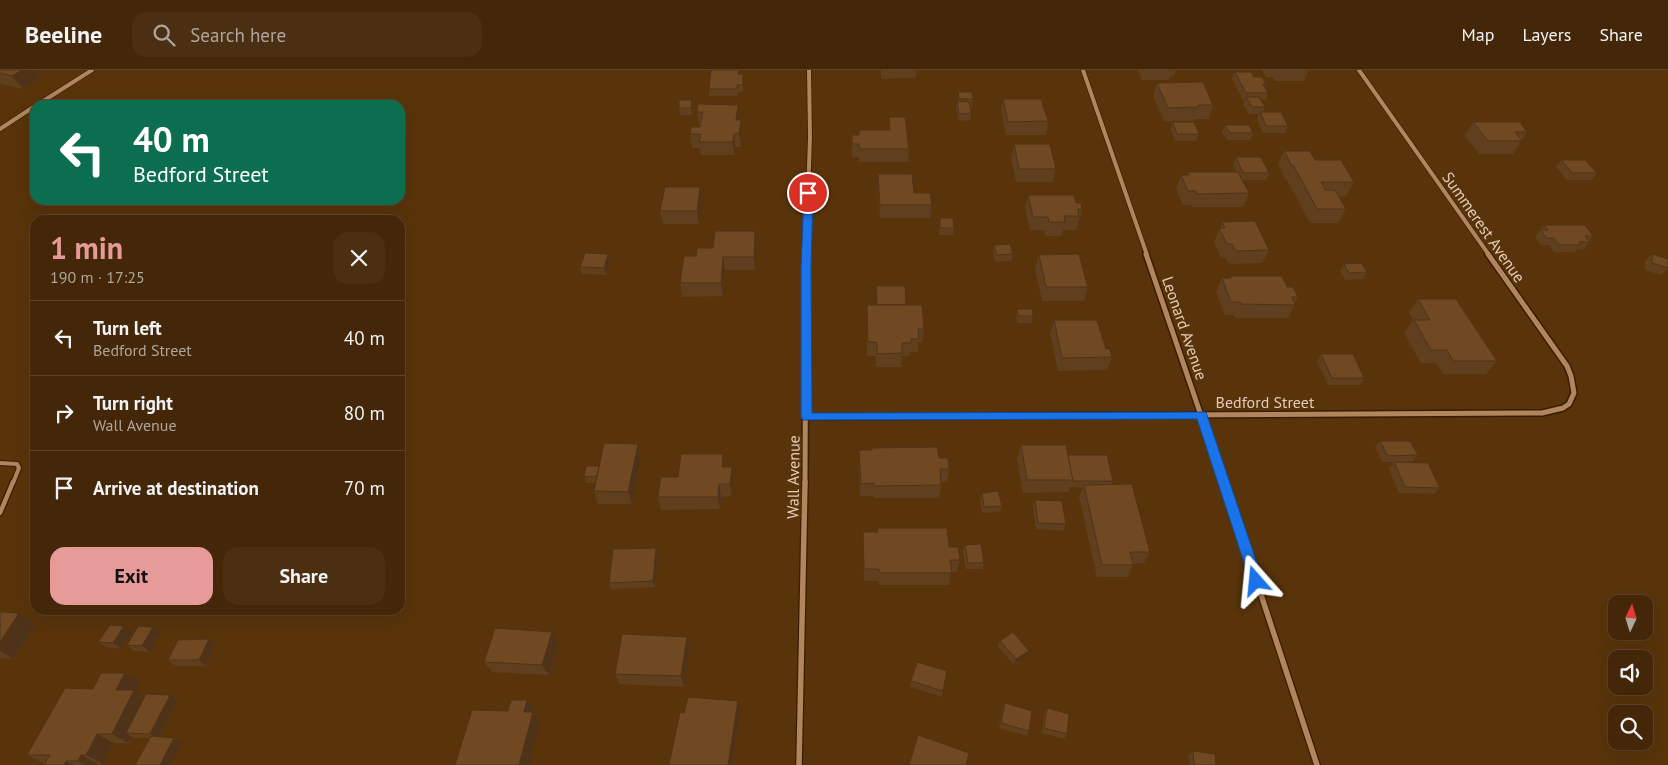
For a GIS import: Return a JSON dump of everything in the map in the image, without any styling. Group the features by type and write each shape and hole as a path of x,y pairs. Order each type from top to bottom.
{"street":[{"path":"45,100 92,70"},
{"name":"Wall Avenue","path":"798,765 807,417 806,268 810,137 809,70"},
{"name":"Leonard Avenue","path":"1083,70 1202,415 1317,765"},
{"name":"Summerest Avenue","path":"1359,70 1567,366 1575,385 1574,396 1571,402"},
{"path":"0,129 30,110"},
{"name":"Bedford Street","path":"807,417 1542,413 1556,411 1571,402"}],"lane":[{"path":"0,463 17,464 19,468 0,513"}],"building":[{"path":"0,70 22,70 12,76 0,73"},
{"path":"711,70 739,70 738,74 743,74 743,85 737,85 737,89 709,89"},
{"path":"1235,72 1251,72 1254,77 1262,77 1266,84 1263,84 1268,93 1246,93"},
{"path":"1203,82 1213,105 1168,108 1157,83"},
{"path":"958,92 972,92 973,99 959,99"},
{"path":"1246,97 1259,97 1265,107 1252,107"},
{"path":"1003,99 1041,99 1048,121 1008,122"},
{"path":"679,100 692,100 691,108 679,108"},
{"path":"957,101 969,102 971,113 959,114"},
{"path":"698,104 738,105 736,120 741,120 739,133 734,134 733,142 699,142 701,134 690,134 691,127 700,127 703,112 697,112"},
{"path":"1260,112 1281,112 1288,126 1266,126"},
{"path":"889,117 905,117 909,149 860,149 859,144 852,144 852,135 859,135 859,130 890,130"},
{"path":"1173,122 1194,122 1199,134 1177,134"},
{"path":"1473,122 1520,122 1527,132 1515,132 1522,141 1488,141"},
{"path":"1225,125 1249,125 1253,133 1230,133"},
{"path":"1014,144 1050,144 1056,169 1019,169"},
{"path":"1284,151 1310,151 1315,160 1341,160 1354,182 1321,182 1325,190 1335,190 1346,209 1317,209"},
{"path":"1236,157 1261,157 1269,173 1243,173"},
{"path":"1561,160 1585,160 1597,173 1572,173"},
{"path":"1188,172 1238,172 1249,193 1197,194 1196,191 1188,191 1181,175 1189,175"},
{"path":"878,174 912,174 914,193 930,193 932,205 880,205"},
{"path":"665,187 700,187 697,211 660,211"},
{"path":"1028,195 1074,195 1076,203 1081,203 1082,209 1078,209 1079,216 1064,216 1065,222 1049,222 1048,217 1033,217"},
{"path":"940,218 953,218 954,228 940,228"},
{"path":"1255,221 1269,250 1235,251 1232,244 1227,244 1219,228 1225,228 1222,222"},
{"path":"1544,225 1585,225 1593,236 1585,236 1590,242 1579,242 1580,245 1559,245 1554,238 1546,238 1541,230 1548,230"},
{"path":"715,231 755,231 754,257 723,257 721,283 680,283 684,256 696,256 697,248 713,248"},
{"path":"1010,244 1013,254 996,255 994,245"},
{"path":"585,253 608,254 604,268 580,267"},
{"path":"1079,254 1088,287 1046,287 1039,255"},
{"path":"1652,254 1668,259 1668,268 1652,263"},
{"path":"1361,263 1367,272 1349,273 1344,264"},
{"path":"1230,276 1282,276 1287,287 1293,287 1298,297 1292,297 1295,305 1241,304 1240,302 1231,302 1222,278 1231,278"},
{"path":"876,286 905,286 906,305 877,305"},
{"path":"1418,299 1456,299 1497,361 1453,361 1447,350 1431,350 1414,320 1430,320"},
{"path":"867,305 922,305 924,329 918,329 919,339 911,339 911,343 902,343 902,353 877,354 877,342 868,342"},
{"path":"1017,309 1032,309 1033,316 1018,316"},
{"path":"1054,320 1097,320 1106,349 1110,349 1112,357 1062,358"},
{"path":"1321,354 1353,354 1364,378 1332,378"},
{"path":"1380,441 1410,441 1418,455 1388,456"},
{"path":"604,443 638,444 628,492 594,491"},
{"path":"1021,445 1066,445 1073,480 1027,480"},
{"path":"937,447 939,458 948,458 949,469 940,469 941,485 875,486 874,483 861,484 859,450"},
{"path":"681,454 723,454 722,467 732,467 730,484 719,484 718,497 658,497 661,477 678,477"},
{"path":"1068,455 1107,455 1113,481 1073,481"},
{"path":"1394,462 1428,463 1440,488 1405,487"},
{"path":"586,466 599,466 597,476 584,477"},
{"path":"1132,484 1150,552 1130,552 1133,565 1102,565 1084,485"},
{"path":"998,491 1002,506 984,507 982,493"},
{"path":"1035,500 1062,501 1066,524 1038,523"},
{"path":"878,528 947,528 949,547 958,547 960,560 950,560 952,573 880,573 879,569 864,569 863,532 878,532"},
{"path":"981,544 984,563 968,563 965,545"},
{"path":"656,548 653,581 609,583 613,549"},
{"path":"0,612 19,613 0,642"},
{"path":"110,625 124,626 113,643 98,642"},
{"path":"138,626 153,627 142,646 127,645"},
{"path":"495,628 552,632 542,665 484,662"},
{"path":"1013,632 1029,651 1016,659 1000,641"},
{"path":"622,634 687,637 681,676 615,674"},
{"path":"209,639 199,660 168,660 178,640"},
{"path":"917,662 947,671 943,691 911,681"},
{"path":"101,673 125,673 116,690 134,690 112,734 97,734 86,755 81,755 78,761 66,761 64,765 44,765 50,755 27,755 65,688 93,689"},
{"path":"146,694 170,695 150,734 126,733"},
{"path":"688,697 738,701 728,765 669,765 680,712 684,713"},
{"path":"511,700 527,700 524,712 533,712 519,765 455,765 472,710 508,711"},
{"path":"1005,703 1032,711 1029,731 1001,723"},
{"path":"1047,708 1069,714 1067,734 1044,728"},
{"path":"918,735 969,753 966,765 909,765"},
{"path":"151,736 174,738 160,765 135,765"},
{"path":"1193,751 1215,754 1216,765 1194,765"}],"route":[{"path":"808,193 806,268 807,417 1202,415 1256,581"}]}
